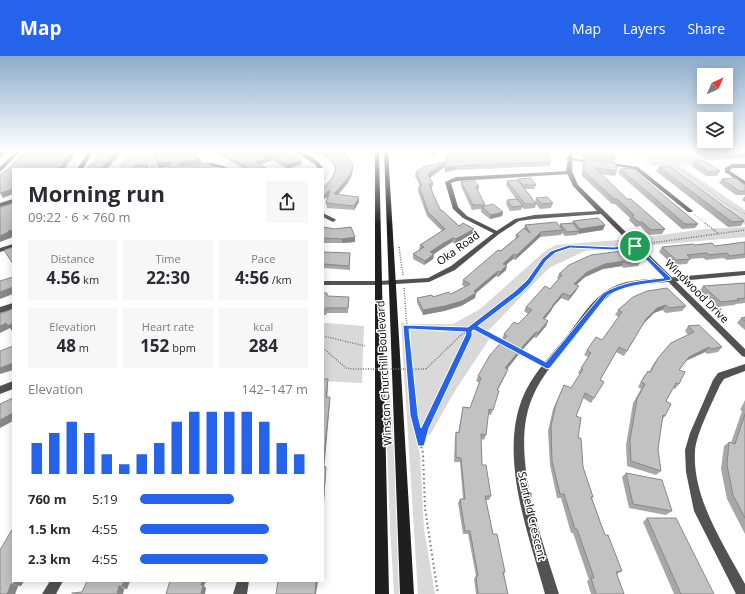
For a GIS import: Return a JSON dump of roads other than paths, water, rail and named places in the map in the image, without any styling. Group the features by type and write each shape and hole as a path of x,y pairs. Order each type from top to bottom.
{"main road":[{"name":"Winston Churchill Boulevard","path":"377,175 382,594"},
{"name":"Winston Churchill Boulevard","path":"387,175 407,594"}],"street":[{"path":"497,233 465,217 454,208 448,182 456,179 529,175"},
{"name":"Windwood Drive","path":"570,175 576,186 745,354"},
{"path":"645,175 690,211"},
{"path":"733,175 745,183"},
{"path":"0,206 12,201"},
{"name":"Oka Road","path":"324,283 392,283 429,280 453,268 516,220 534,217 602,212"},
{"path":"324,216 333,220"},
{"path":"0,250 12,246"},
{"name":"Starfield Crescent","path":"552,594 524,491 520,465 519,440 521,417 526,400 535,383 605,295 616,288 634,283 745,273"},
{"path":"0,310 12,306"},
{"path":"743,594 700,511 691,472 690,450 695,432 716,383 721,376 745,367"},
{"path":"0,390 12,385"},
{"path":"49,594 56,582"},
{"path":"240,594 243,582"}]}
